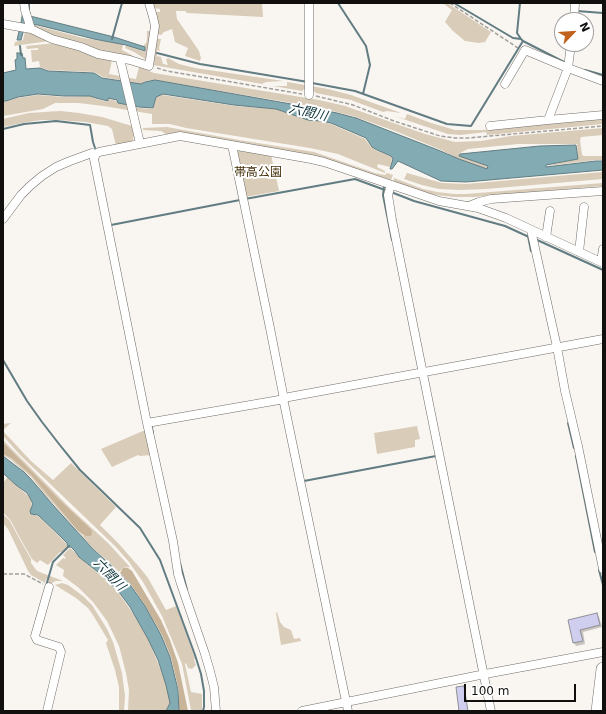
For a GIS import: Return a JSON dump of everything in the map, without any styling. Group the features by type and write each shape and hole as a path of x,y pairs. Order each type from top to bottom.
{"main road":[{"path":"598,711 603,669"}],"street":[{"path":"3,24 26,27 52,39 81,47 98,54 121,61 130,60 149,66 155,26 149,3"},
{"path":"309,3 309,91"},
{"path":"24,6 26,27"},
{"path":"505,84 525,50 568,65 603,81"},
{"path":"548,120 568,65 570,52"},
{"path":"121,61 140,143"},
{"path":"490,126 603,115"},
{"path":"3,219 21,195 30,186 56,167 92,153 96,154 99,152 140,143 180,136 311,158 390,189 439,201 478,208 506,218 532,236 546,237 602,262 603,249"},
{"path":"232,145 284,403 349,702 348,711"},
{"path":"96,154 94,159 150,423 178,574 206,654 214,687 216,711"},
{"path":"390,189 396,243 420,372 482,674 491,711"},
{"path":"468,206 491,199 603,190"},
{"path":"579,252 584,207"},
{"path":"546,237 550,211"},
{"path":"532,236 554,348 578,446 603,568"},
{"path":"150,423 603,339"},
{"path":"47,586 36,636 37,640 60,647 61,652 47,711"},
{"path":"302,711 482,674 603,652"}],"path":[{"path":"450,3 516,46"},
{"path":"149,66 167,71 309,91 440,136 454,138 603,126"},
{"path":"3,574 24,574 47,586"}],"green space":[{"path":"153,3 262,3 263,17 187,13 185,11 176,11 177,19 199,51 201,58 200,61 185,56 188,48 175,42 172,29 161,35 156,34 155,12 160,12 160,9 154,8"},
{"path":"445,3 491,32 485,42 479,43 465,41 453,31 445,22 452,10 444,4"},
{"path":"34,25 83,38 123,44 122,50 141,61 114,55 57,38 37,29"},
{"path":"147,31 152,31 147,60 125,48 126,45 145,52 145,47 143,46 147,40"},
{"path":"25,32 35,34 49,41 14,46 15,42 23,40"},
{"path":"156,39 161,39 159,48 160,51 157,50 157,56 161,57 163,64 168,65 166,60 168,58 179,64 195,68 283,81 266,82 262,84 153,65"},
{"path":"56,43 112,60 109,74 136,79 139,67 154,73 319,100 345,106 425,134 455,142 481,141 511,136 603,128 603,135 581,137 580,140 582,155 603,156 603,160 546,166 578,159 577,144 518,144 468,149 460,153 459,156 487,166 487,169 459,159 395,131 353,116 316,107 155,80 145,81 141,84 103,77 94,72 48,70 40,67 39,61 32,62 31,50 38,50 38,48 27,49 26,46"},
{"path":"287,82 328,89 351,95 401,113 387,111 383,112 351,100 316,93 313,90 304,89 302,91 273,86 287,86"},
{"path":"38,95 64,97 90,96 108,102 109,99 118,103 139,108 153,109 156,97 162,95 235,106 276,109 308,120 331,124 365,139 371,147 390,156 392,159 390,167 378,164 377,167 385,171 385,173 338,154 170,124 152,124 152,114 79,103 55,103 43,109 3,116 3,102"},
{"path":"60,111 102,117 132,126 134,135 133,140 131,142 116,146 112,129 108,126 86,122 41,120 3,127 3,119 29,113"},
{"path":"407,114 455,130 483,130 543,123 603,119 603,124 487,135 486,132 460,135 448,134 394,116 405,119"},
{"path":"167,127 314,152 375,173 385,175 387,173 393,175 391,180 313,156 179,133 166,134 161,131 143,130 143,128"},
{"name":"帯高公園","path":"235,150 271,155 279,191 245,197"},
{"path":"603,172 603,179 460,190 439,189 404,179 407,173 442,183 466,184"},
{"path":"394,178 423,189 454,194 603,183 603,186 474,197 454,197 421,192 393,182"},
{"path":"11,423 4,429 3,431 3,424"},
{"path":"417,426 420,439 415,440 415,447 377,454 374,433"},
{"path":"3,431 31,461 53,480 71,463 116,507 100,525 119,544 148,578 166,610 176,606 195,658 194,660 196,665 192,669 188,668 186,663 185,664 191,692 202,694 202,711 191,710 182,664 162,616 143,582 129,562 116,547 21,456 3,436"},
{"path":"146,431 151,455 138,455 112,467 101,449"},
{"path":"3,440 70,508 108,543 130,567 123,568 119,572 92,547 42,491 31,477 3,454 11,458 32,476 77,530 84,536 88,536 91,529 59,499 3,442"},
{"path":"3,473 30,497 32,505 30,511 31,514 38,516 66,543 68,547 60,552 48,565 40,560 37,563 32,559 11,521 3,512 3,483 7,478"},
{"path":"3,514 10,521 31,559 31,563 37,571 63,581 56,581 47,585 49,580 46,579 45,583 31,575 8,529 3,523"},
{"path":"70,548 118,592 136,618 148,639 166,684 170,703 166,711 128,711 129,690 126,673 119,646 107,621 93,602 79,588 63,576 64,570 56,565 63,558 66,558 63,555"},
{"path":"62,583 68,585 83,596 92,605 107,629 113,642 122,673 125,696 124,711 119,711 119,687 106,643 108,640 88,608 76,598 55,585"},
{"path":"277,612 280,622 284,627 291,630 294,639 300,638 301,641 281,645"}],"shaded area":[{"path":"3,442 91,529 91,536 85,536 77,530 32,476 11,458 3,454"},
{"path":"123,568 128,568 132,571 161,620 178,663 188,711 179,711 179,691 171,657 162,635 145,605 132,586 120,573"}],"water":[{"path":"23,10 30,12 30,16 114,37 145,47 145,51 126,45 94,39 38,25 27,24 25,25 21,40 17,40"},
{"name":"六間川","path":"17,53 22,53 23,58 25,58 26,69 40,68 48,71 94,73 102,78 141,84 155,80 337,113 356,118 487,169 488,166 459,156 460,154 540,146 576,145 578,159 546,165 546,167 603,161 603,170 466,182 441,181 398,161 392,169 390,169 393,159 391,156 372,147 366,138 331,123 308,120 276,109 234,105 163,94 156,97 153,108 118,103 117,100 108,98 108,101 90,96 38,94 3,101 3,73 16,70 15,60 17,59"},
{"name":"六間川","path":"3,456 30,478 92,548 131,586 145,606 161,635 170,657 178,690 179,711 166,711 170,703 158,660 130,607 119,592 98,572 79,557 71,547 68,547 67,543 38,515 31,514 30,511 33,504 27,493 3,473"}],"building":[{"path":"597,613 600,625 580,630 583,641 573,643 568,620"},
{"path":"464,686 468,711 459,711 456,687"}],"waterway":[{"path":"29,3 29,12"},
{"path":"112,39 122,3"},
{"path":"338,3 366,46 370,65 363,94"},
{"path":"312,83 355,91 447,124 471,126 523,41 521,39 513,38 454,3"},
{"path":"520,3 517,33 521,39"},
{"path":"577,12 590,12"},
{"path":"594,12 603,13"},
{"path":"523,41 566,63"},
{"path":"20,46 21,55"},
{"path":"157,53 200,64 308,82"},
{"path":"585,70 603,75"},
{"path":"3,129 24,124 56,121 90,125 95,148"},
{"path":"245,199 355,179 385,190"},
{"path":"384,187 383,195 392,240"},
{"path":"391,192 414,201 505,226 529,237"},
{"path":"111,225 240,200"},
{"path":"528,236 531,251"},
{"path":"535,239 603,270"},
{"path":"3,360 27,401 59,444 80,470 140,528 160,560 201,674 204,691 203,711"},
{"path":"568,423 574,448"},
{"path":"151,424 153,433"},
{"path":"304,481 436,456"},
{"path":"576,456 595,552"},
{"path":"46,586 53,562 69,546"},
{"path":"180,563 187,590"},
{"path":"599,570 603,585"}]}
